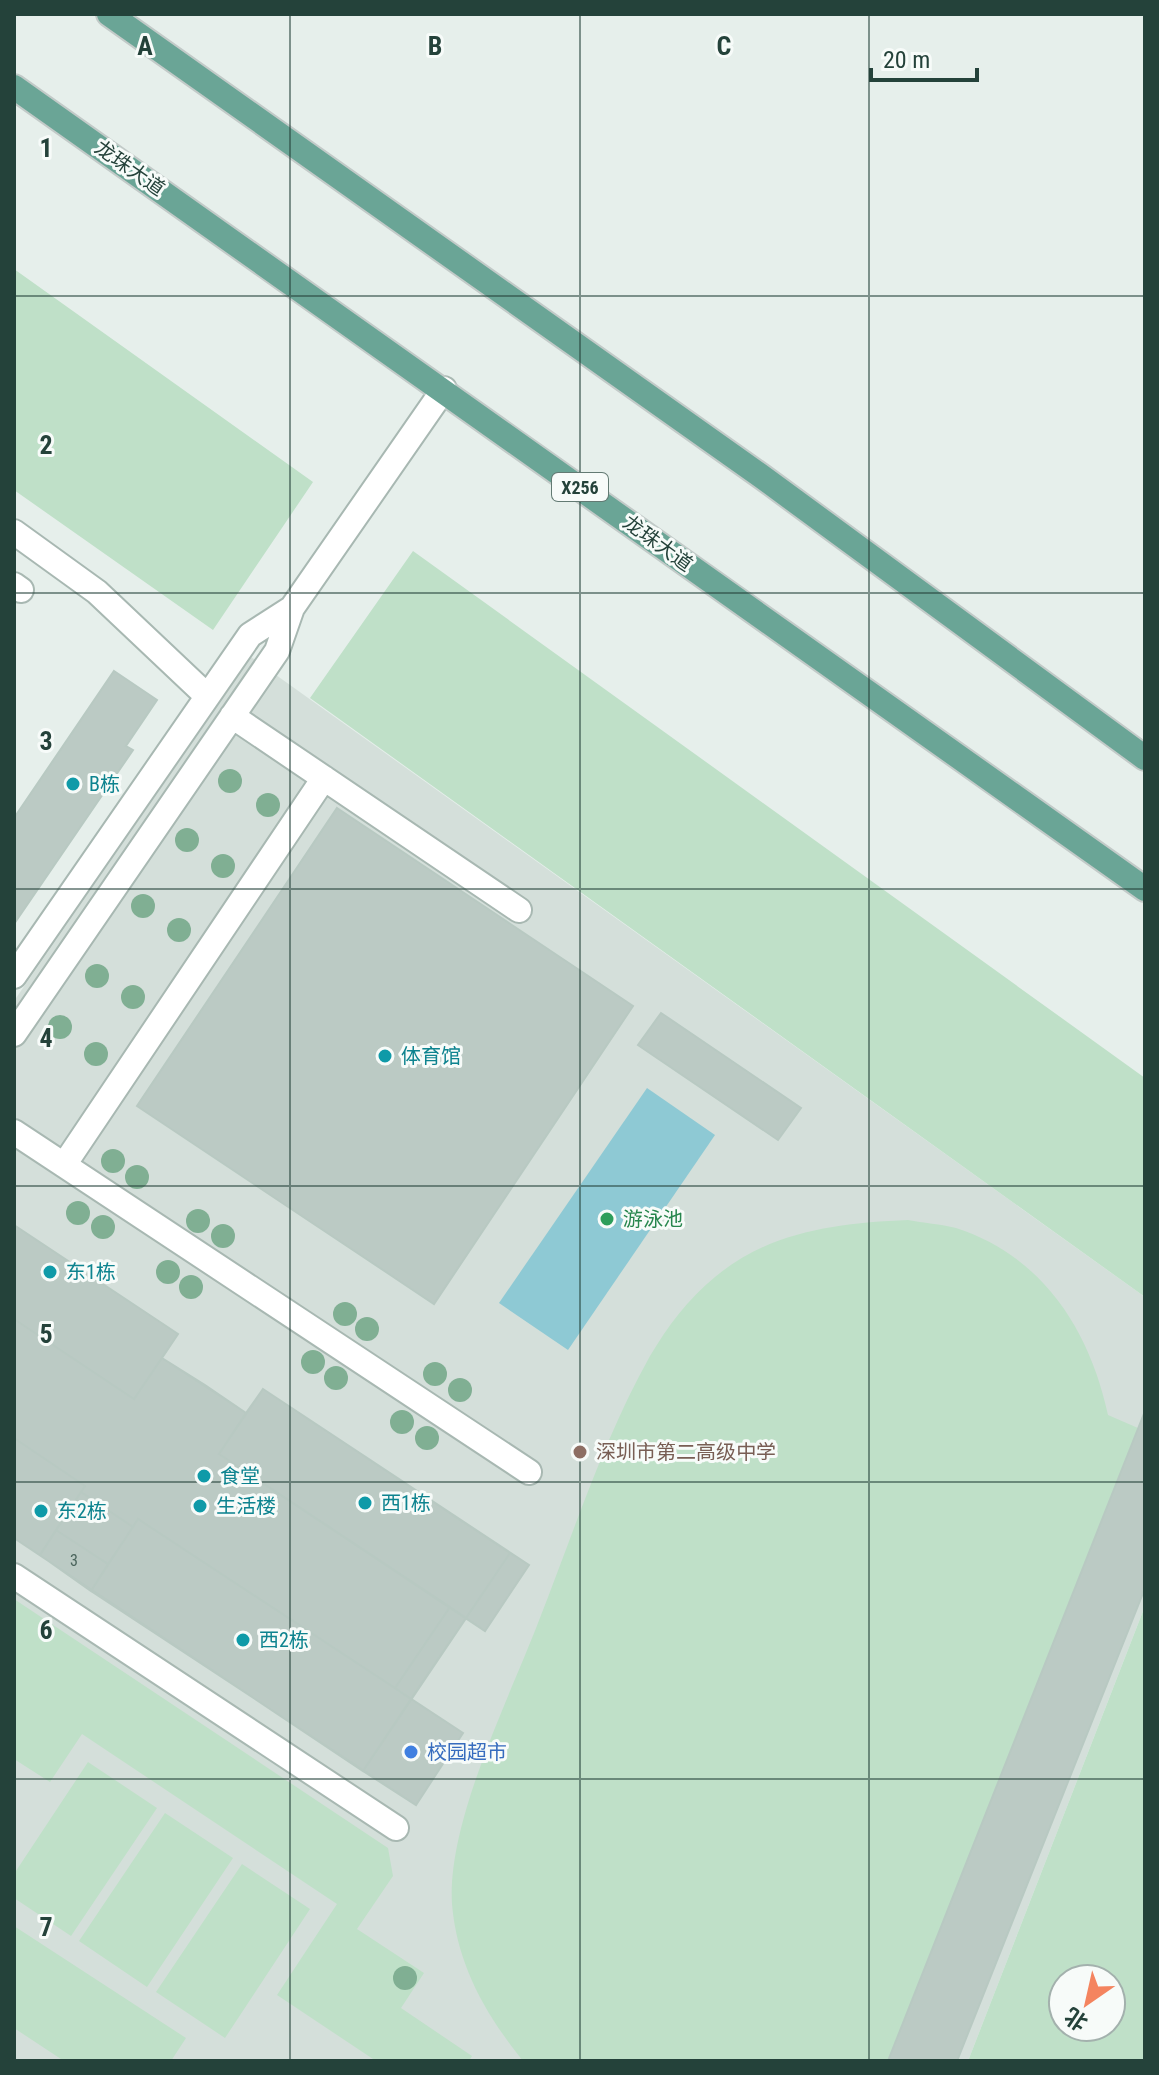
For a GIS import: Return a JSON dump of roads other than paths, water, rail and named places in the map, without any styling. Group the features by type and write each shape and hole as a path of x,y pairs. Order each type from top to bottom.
{"main road":[{"path":"109,14 761,476 1145,758"},
{"name":"龙珠大道","path":"14,87 1145,889"}],"lane":[{"path":"14,1034 277,651 292,608 444,389"},
{"path":"14,532 97,592 206,695"},
{"path":"14,976 250,635 292,608"},
{"path":"232,716 519,910"},
{"path":"64,1165 324,778"},
{"path":"14,1132 529,1472"},
{"path":"14,1576 396,1828"}],"water":[{"name":"游泳池","path":"647,1088 715,1135 568,1350 499,1303"}],"place":[{"name":"B栋","path":"73,784"},
{"name":"体育馆","path":"385,1056"},
{"name":"游泳池","path":"607,1219"},
{"name":"东1栋","path":"50,1272"},
{"name":"深圳市第二高级中学","path":"580,1452"},
{"name":"食堂","path":"204,1476"},
{"name":"西1栋","path":"365,1503"},
{"name":"生活楼","path":"200,1506"},
{"name":"东2栋","path":"41,1511"},
{"name":"西2栋","path":"243,1640"},
{"name":"校园超市","path":"411,1752"}]}
